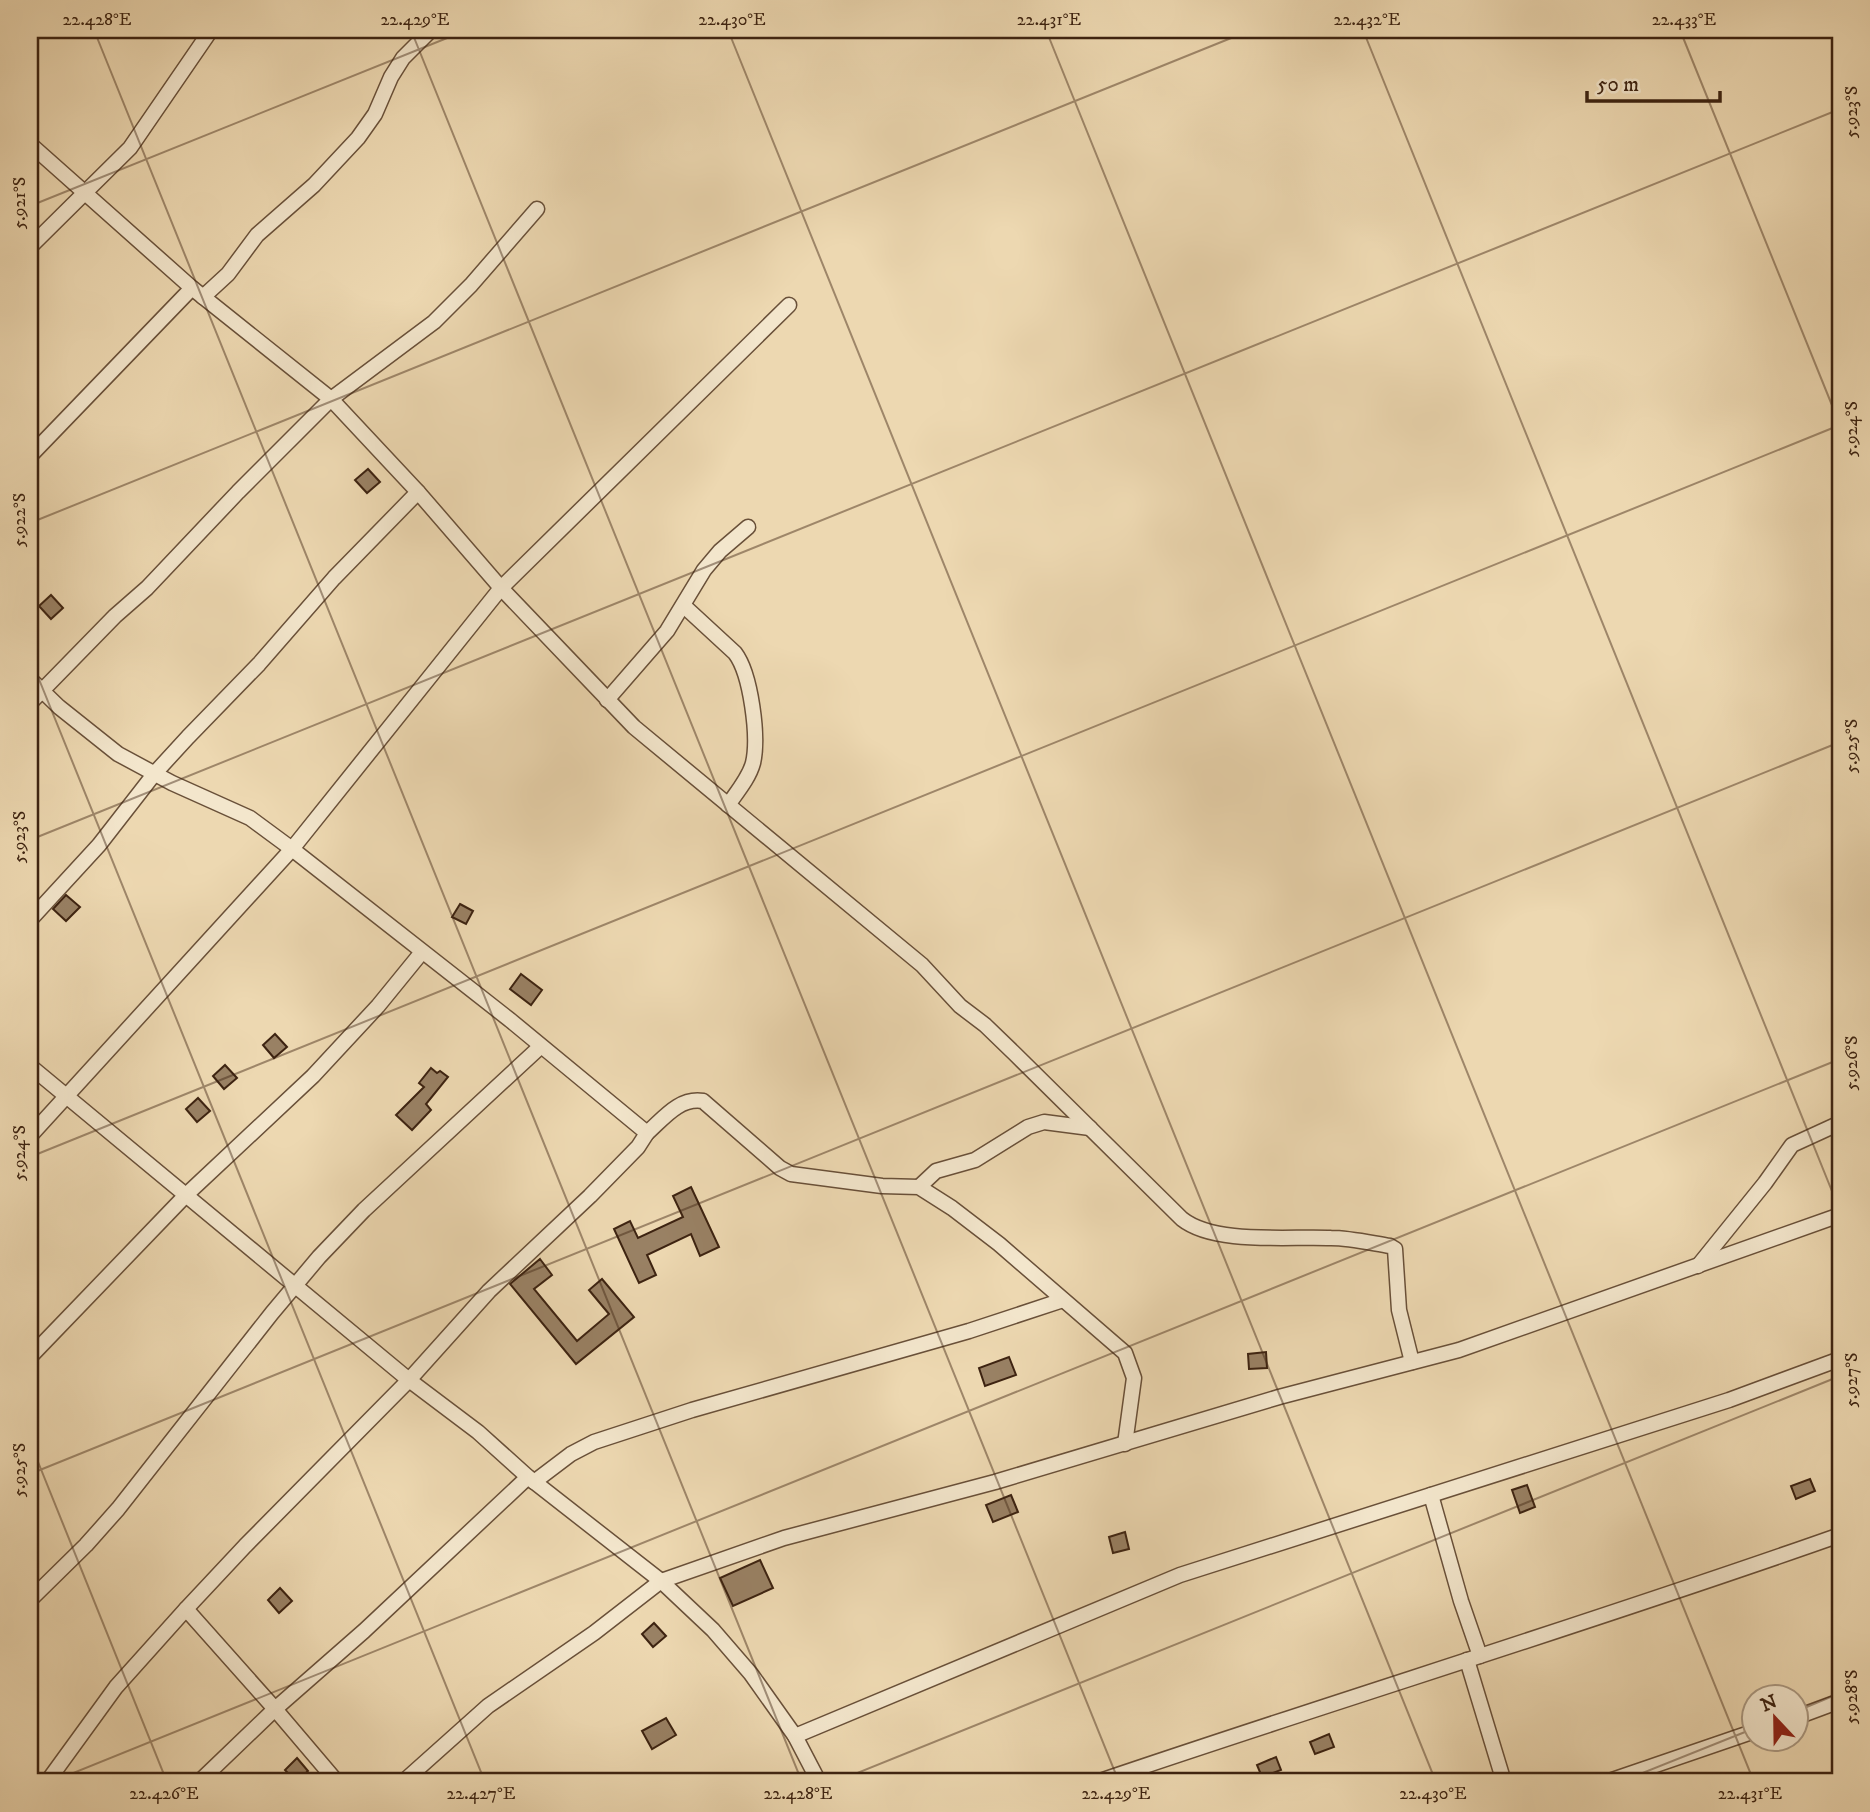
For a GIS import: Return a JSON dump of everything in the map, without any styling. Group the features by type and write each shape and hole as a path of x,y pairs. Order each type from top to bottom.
{"street":[{"path":"30,35 33,30"},
{"path":"30,247 130,148 211,30"},
{"path":"30,456 197,293 228,274 257,235 314,185 358,138 375,114 391,77 403,58 430,30"},
{"path":"30,144 197,293 331,399 418,492 501,588 634,727 907,952 1182,1219 1204,1231 1231,1236 1335,1238 1395,1249 1399,1310 1412,1362"},
{"path":"30,703 115,616 147,588 331,399 434,322 471,285 537,209"},
{"path":"30,1136 292,849 501,588 789,305"},
{"path":"30,920 99,845 155,774 259,664 334,578 418,492"},
{"path":"607,700 667,631 704,570 720,551 748,527"},
{"path":"684,606 735,653 748,678 752,709 752,764 728,805"},
{"path":"30,679 118,754 205,800 250,818 349,892 647,1133"},
{"path":"30,1357 186,1195 313,1076 378,1006 422,952"},
{"path":"30,1600 118,1509 319,1257 364,1210 540,1046"},
{"path":"30,1066 409,1380 478,1432 531,1479 661,1581 713,1630 751,1674 795,1736 819,1782"},
{"path":"47,1782 116,1687 245,1546 409,1380 489,1291 638,1147 647,1133 678,1105 692,1099 703,1101 780,1168 791,1174 882,1186 919,1187 962,1215 1118,1345 1129,1362 1134,1378 1125,1444"},
{"path":"919,1187 936,1171 975,1160 1012,1135 1044,1122 1062,1101"},
{"path":"1044,1122 1090,1128"},
{"path":"1697,1267 1792,1145 1840,1123"},
{"path":"403,1782 488,1706 594,1633 661,1581 784,1538 948,1495 1279,1397 1460,1350 1840,1215"},
{"path":"200,1782 275,1709 531,1479 571,1454 594,1442 705,1407 969,1331 1063,1300"},
{"path":"795,1736 1180,1575 1716,1404 1840,1359"},
{"path":"1431,1495 1461,1601 1504,1782"},
{"path":"1097,1782 1686,1590 1840,1535"},
{"path":"186,1609 337,1782"},
{"path":"1811,1712 1840,1702"},
{"path":"1606,1782 1741,1736"}],"building":[{"path":"368,469 380,482 367,493 355,480"},
{"path":"51,595 63,608 51,619 39,606"},
{"path":"66,895 80,907 66,921 53,909"},
{"path":"460,904 473,911 466,924 452,917"},
{"path":"521,974 542,990 531,1005 510,989"},
{"path":"275,1034 287,1047 274,1058 263,1045"},
{"path":"225,1065 237,1078 224,1089 213,1076"},
{"path":"431,1068 448,1077 426,1104 431,1110 412,1130 396,1115 424,1087 419,1083"},
{"path":"198,1098 210,1111 197,1122 186,1109"},
{"path":"691,1187 719,1247 700,1256 691,1234 647,1255 656,1275 639,1283 614,1229 630,1221 638,1238 683,1217 673,1196"},
{"path":"540,1259 552,1275 534,1289 577,1341 609,1314 589,1290 602,1279 634,1317 576,1364 510,1284"},
{"path":"1266,1352 1267,1368 1249,1369 1248,1354"},
{"path":"1009,1357 1016,1375 985,1386 979,1368"},
{"path":"1810,1479 1815,1491 1796,1499 1791,1486"},
{"path":"1527,1485 1535,1507 1520,1513 1512,1490"},
{"path":"1011,1495 1018,1512 993,1522 986,1505"},
{"path":"1125,1532 1129,1549 1113,1553 1109,1537"},
{"path":"760,1560 773,1588 733,1606 720,1578"},
{"path":"280,1588 292,1601 279,1613 268,1600"},
{"path":"654,1623 666,1636 653,1647 642,1634"},
{"path":"666,1718 676,1735 652,1749 642,1731"},
{"path":"1329,1734 1334,1747 1315,1754 1310,1742"},
{"path":"1276,1757 1281,1770 1262,1777 1257,1765"},
{"path":"297,1758 308,1771 296,1782 285,1770"}]}
